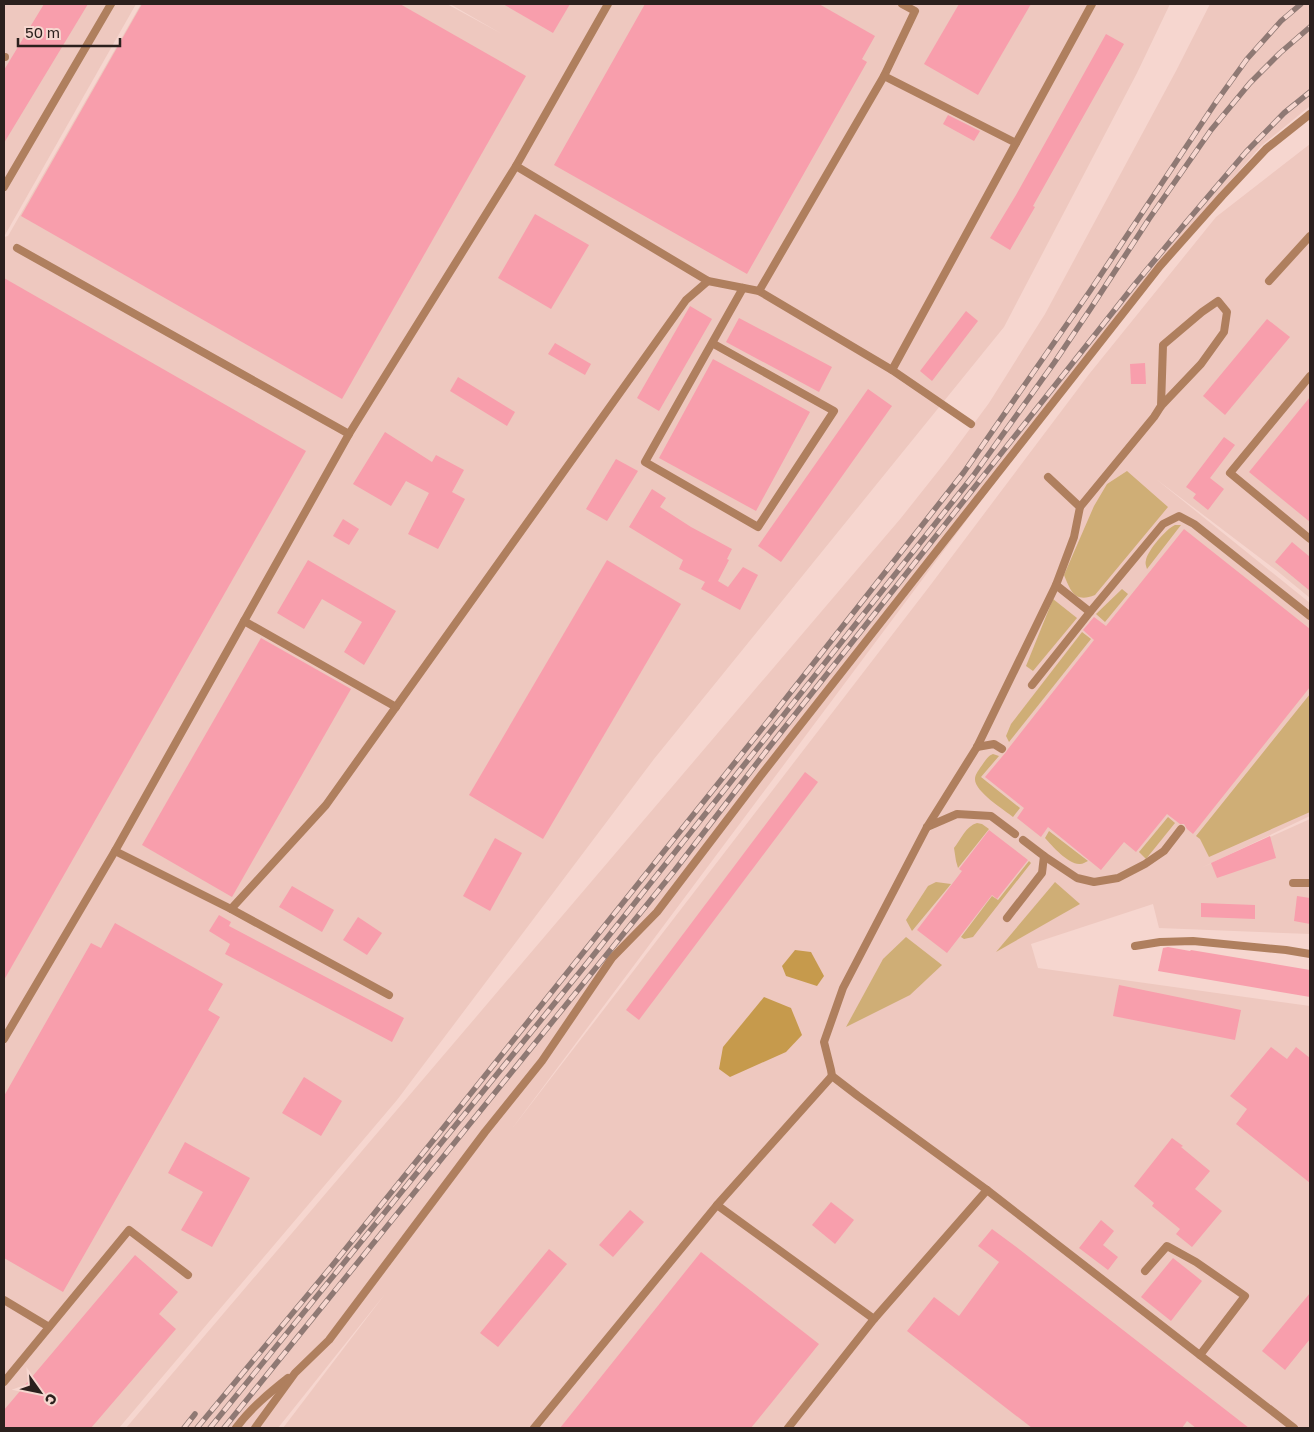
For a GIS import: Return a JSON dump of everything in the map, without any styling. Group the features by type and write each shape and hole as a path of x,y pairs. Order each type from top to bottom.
{"lane":[{"path":"4,186 111,4"},
{"path":"4,1039 114,851 349,434 516,166 608,4"},
{"path":"758,291 884,76 915,11 902,4"},
{"path":"892,370 1092,4"},
{"path":"884,76 1016,143"},
{"path":"236,1428 245,1415 295,1373 329,1340 485,1132 542,1061 612,958 657,912 768,766 1160,266 1266,149 1310,114"},
{"path":"516,166 708,281 758,291 892,370 971,424"},
{"path":"1269,281 1310,236"},
{"path":"17,248 349,434"},
{"path":"231,909 326,805 686,300 708,281"},
{"path":"712,343 834,411 758,527 645,462 712,343 743,288"},
{"path":"1161,406 1163,345 1218,301 1227,312 1224,332 1201,364 1161,406 1080,507 1074,537 1056,584 978,747 927,827 843,988 824,1042 832,1076 987,1190 1294,1428"},
{"path":"1310,376 1230,473 1310,539"},
{"path":"1048,477 1080,507"},
{"path":"1032,685 1163,524 1179,516 1194,524 1310,616"},
{"path":"1056,584 1090,612"},
{"path":"244,622 396,707"},
{"path":"978,747 994,744 1002,749"},
{"path":"927,827 957,814 991,816 1015,834"},
{"path":"1023,840 1077,878 1094,882 1118,878 1145,864 1164,851 1182,829"},
{"path":"114,851 231,909 389,995"},
{"path":"1007,918 1042,873 1044,856"},
{"path":"1292,883 1310,883"},
{"path":"1135,946 1160,942 1193,941 1310,954"},
{"path":"534,1428 717,1205 832,1076"},
{"path":"788,1428 874,1319 987,1190"},
{"path":"717,1205 874,1319"},
{"path":"4,1382 129,1230 188,1275"},
{"path":"1144,1271 1167,1246 1196,1262 1245,1296 1200,1355"},
{"path":"4,1300 49,1327"},
{"path":"255,1428 295,1373"}],"shaded area":[{"path":"4,4 136,4 4,236"},
{"path":"141,4 447,4 502,34 450,4 1170,4 1137,73 1004,327 654,759 397,1100 119,1428 4,1428 4,237 8,236"},
{"path":"1210,4 1310,4 1310,106 1261,146 1158,264 511,1130 929,587 1090,373 1216,217 1310,144 1310,598 1156,479 1310,603 1310,816 1201,868 1310,819 1310,934 1159,928 1153,904 1031,944 1038,968 1310,1006 1310,1428 283,1428 385,1294 278,1428 126,1428 901,518 947,460 989,403 1045,314"},
{"path":"1127,471 1168,507 1095,595 1083,598 1078,597 1072,591 1064,575 1094,506 1107,484"},
{"path":"1175,525 1181,525 1147,569 1146,561 1150,551 1162,535"},
{"path":"1122,589 1128,594 1105,622 1096,614"},
{"path":"1053,599 1077,618 1033,671 1026,666"},
{"path":"1082,632 1091,639 1009,742 1006,736 1011,724"},
{"path":"1310,694 1310,812 1209,857 1200,839 1196,836"},
{"path":"993,754 999,756 981,777 1020,808 1013,817 990,800 976,784 977,773 987,758"},
{"path":"1168,817 1175,823 1146,859 1139,852"},
{"path":"977,823 989,829 958,868 954,848 967,830"},
{"path":"1049,831 1088,861 1081,864 1066,858 1045,838"},
{"path":"1029,861 1031,863 973,937 964,939 961,937 992,896 998,900"},
{"path":"936,882 951,884 912,931 906,920 928,886"},
{"path":"1055,882 1080,904 996,952"},
{"path":"906,937 942,965 910,995 846,1027 883,959"},
{"path":"795,950 811,952 824,976 817,986 786,976 782,966"},
{"path":"764,997 791,1008 802,1035 786,1052 730,1077 719,1069 723,1047"}],"building":[{"path":"44,4 88,4 4,143 4,70"},
{"path":"142,4 400,4 526,76 342,399 21,216"},
{"path":"503,4 570,4 553,33"},
{"path":"645,4 819,4 875,36 862,59 867,62 747,274 554,165"},
{"path":"959,4 1031,4 978,95 924,64"},
{"path":"1106,34 1124,44 1010,250 990,238"},
{"path":"948,115 980,131 974,141 943,124"},
{"path":"535,214 589,245 551,309 498,278"},
{"path":"4,278 306,451 4,980"},
{"path":"690,306 712,319 659,411 637,398"},
{"path":"966,311 978,321 932,381 920,371"},
{"path":"739,318 832,367 819,392 726,342"},
{"path":"1267,319 1290,337 1225,415 1203,396"},
{"path":"555,343 591,364 585,375 548,354"},
{"path":"713,359 810,412 756,511 659,458"},
{"path":"1145,363 1146,384 1131,384 1130,364"},
{"path":"458,377 515,412 507,426 450,391"},
{"path":"868,389 892,406 781,562 758,546"},
{"path":"1310,397 1310,522 1249,472"},
{"path":"385,432 432,462 436,455 464,470 452,492 465,499 438,549 408,534 429,493 406,481 391,506 353,484"},
{"path":"1224,437 1235,445 1210,478 1224,489 1208,510 1193,498 1196,494 1186,487"},
{"path":"616,459 638,471 607,521 586,509"},
{"path":"652,489 666,498 660,507 691,527 732,549 727,559 729,560 718,581 728,587 743,567 758,575 740,610 701,589 705,582 679,569 683,560 629,527"},
{"path":"343,519 359,529 349,545 333,536"},
{"path":"1184,529 1310,629 1310,687 1193,834 1184,824 1180,824 1167,814 1136,852 1124,842 1101,870 1048,827 1041,837 1017,818 1024,808 985,777 1094,640 1083,630 1094,617 1106,626"},
{"path":"1292,542 1310,557 1310,591 1275,562"},
{"path":"308,560 396,611 364,665 344,652 362,622 322,599 304,629 277,613"},
{"path":"607,560 681,604 543,839 469,795"},
{"path":"261,638 351,689 232,897 142,845"},
{"path":"805,772 818,782 639,1020 626,1010"},
{"path":"989,830 1028,860 997,899 992,895 947,953 917,930 962,871 959,869"},
{"path":"1270,836 1276,858 1217,878 1211,863"},
{"path":"495,838 522,853 490,911 463,896"},
{"path":"292,886 334,910 322,932 279,907"},
{"path":"1297,896 1310,898 1310,924 1294,921"},
{"path":"1201,903 1255,905 1255,919 1201,917"},
{"path":"219,915 231,922 229,926 404,1018 392,1042 225,954 230,944 209,931"},
{"path":"358,917 382,933 367,955 343,940"},
{"path":"115,923 223,984 208,1010 220,1017 63,1292 4,1258 4,1096 91,943 101,948"},
{"path":"1168,947 1310,970 1310,997 1158,971 1163,948"},
{"path":"1119,985 1241,1010 1235,1040 1113,1016"},
{"path":"1271,1047 1287,1059 1296,1047 1310,1058 1310,1183 1236,1124 1247,1109 1230,1096"},
{"path":"304,1077 342,1101 321,1136 282,1113"},
{"path":"1172,1138 1210,1171 1195,1189 1222,1211 1192,1247 1176,1234 1180,1229 1152,1206 1154,1203 1134,1186"},
{"path":"185,1142 250,1178 212,1247 181,1230 203,1192 168,1173"},
{"path":"831,1202 854,1220 835,1244 812,1225"},
{"path":"630,1210 644,1222 613,1257 599,1245"},
{"path":"1101,1220 1114,1231 1103,1245 1118,1257 1108,1270 1079,1248"},
{"path":"992,1229 1249,1428 1196,1428 1187,1421 1182,1428 1032,1428 907,1331 934,1297 959,1316 999,1262 978,1246"},
{"path":"549,1249 567,1264 498,1347 480,1333"},
{"path":"701,1252 819,1344 751,1428 560,1428"},
{"path":"135,1255 178,1292 159,1314 176,1329 91,1428 4,1428 4,1410"},
{"path":"1173,1258 1202,1281 1171,1321 1141,1297"},
{"path":"1310,1293 1310,1339 1285,1370 1262,1351"}],"railway":[{"path":"197,1428 444,1127 964,472 1090,291 1216,102 1247,59 1281,21 1301,4"},
{"path":"210,1428 588,962 973,476 1054,363 1149,219 1211,130 1250,83 1310,27"},
{"path":"224,1428 675,870 767,750 1135,284 1246,152 1284,113 1310,92"},
{"path":"184,1428 195,1414"}]}
